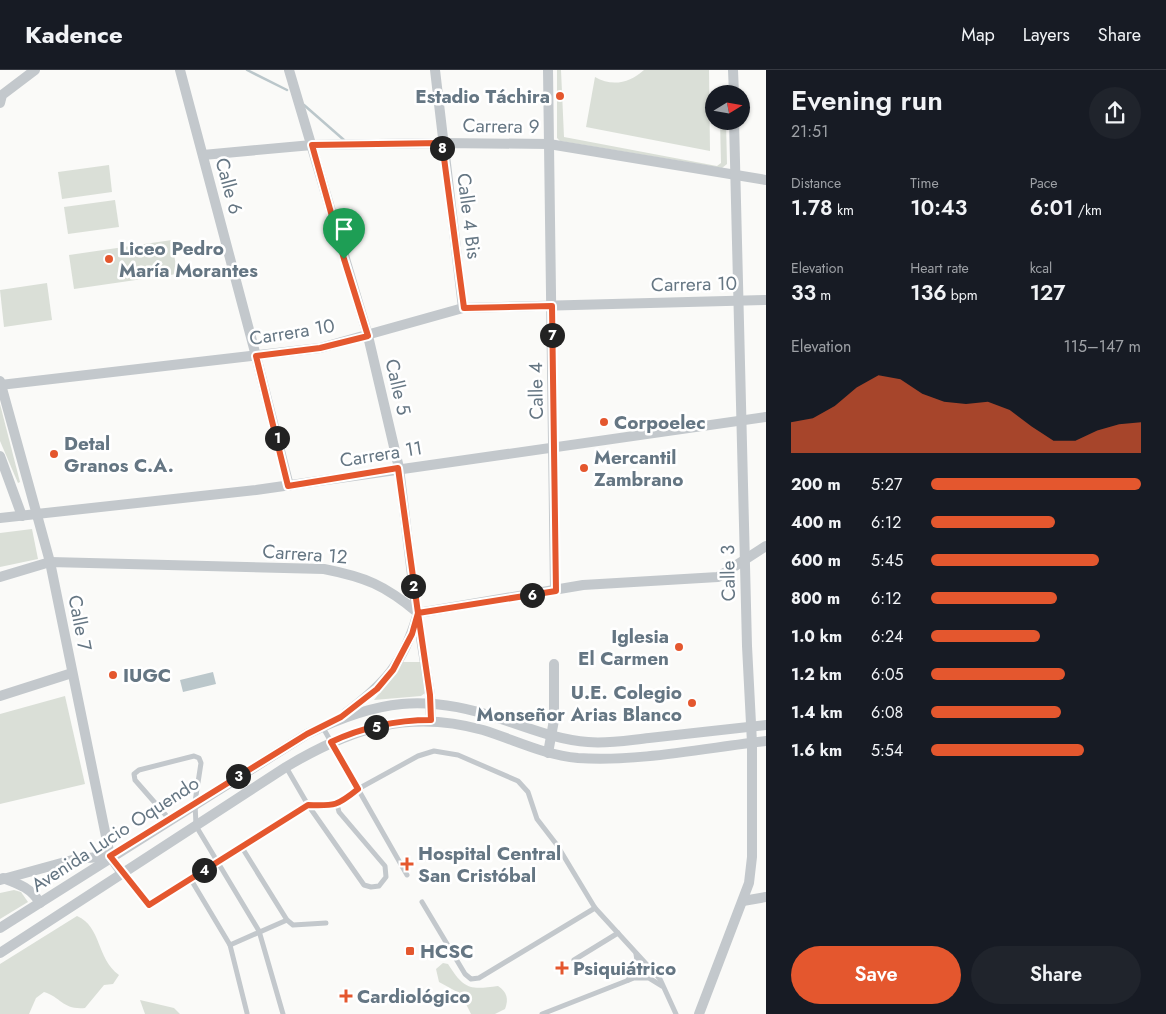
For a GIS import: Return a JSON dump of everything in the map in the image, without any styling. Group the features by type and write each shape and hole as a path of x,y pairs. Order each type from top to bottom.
{"street":[{"path":"0,104 2,95 35,70"},
{"name":"Calle 6","path":"180,70 256,356 288,486"},
{"name":"Calle 5","path":"289,70 368,336 398,468 425,661 431,720"},
{"name":"Calle 4 Bis","path":"434,70 464,308"},
{"name":"Calle 4","path":"548,70 556,591"},
{"path":"733,70 734,85"},
{"name":"Calle 3","path":"699,1014 743,901 749,883 752,857 752,742 734,130"},
{"name":"Carrera 9","path":"203,155 312,145 549,144 766,180"},
{"name":"Carrera 10","path":"1,384 320,348 464,308 766,300"},
{"name":"Calle 7","path":"1,384 50,562 110,856 122,873"},
{"name":"Carrera 11","path":"0,518 288,486 398,468 766,417"},
{"path":"0,456 22,516"},
{"path":"402,655 418,613 583,585 619,581 672,581 718,577 766,546"},
{"name":"Carrera 12","path":"0,577 50,562 324,569 353,574 394,592 418,613"},
{"path":"341,717 377,689 407,649 415,648 421,652 425,661"},
{"path":"548,753 552,737 554,664"},
{"path":"0,696 72,673"},
{"name":"Avenida Lucio Oquendo","path":"0,928 110,856 170,820 195,802 322,726 341,717 377,706 409,702 449,705 498,718 552,737 590,743 616,742 766,725"},
{"name":"Avenida Lucio Oquendo","path":"0,953 286,767 331,742 367,728 397,722 431,720 483,730 548,753 576,758 607,758 766,741"},
{"path":"277,753 286,767"},
{"path":"2,879 76,859 110,856"},
{"path":"2,879 24,886 40,902"},
{"path":"743,901 766,897"}],"lane":[{"path":"322,726 407,875"},
{"path":"122,873 149,905 308,805 329,806 337,804 358,789 418,756 434,752 458,755 518,781 528,792 537,819 557,845 595,908 660,979 676,1014"},
{"path":"170,820 135,780 134,774 139,770 194,756 199,758 201,763 200,782 195,802 196,826 259,931 283,1014"},
{"path":"286,767 308,805 364,885 371,888 380,886 386,877 385,866 339,812 337,804"},
{"path":"241,846 288,920 294,925 326,923"},
{"path":"190,878 230,944 247,1013"},
{"path":"422,902 465,974 471,979 479,978 595,908"},
{"path":"230,944 288,920"},
{"path":"574,960 618,933"},
{"path":"628,980 638,966 635,951"},
{"path":"542,1014 642,976 649,978 666,991"}],"shaded area":[{"name":"Estadio Táchira","path":"557,70 561,70 564,137 717,166 721,163 720,130 726,130 727,164 722,168 560,141 557,138"},
{"path":"644,70 709,70 709,85 705,85 705,130 710,130 710,151 586,127 595,77 614,83 627,81"},
{"path":"109,165 112,192 62,199 58,172"},
{"path":"115,200 119,227 68,234 64,207"},
{"path":"172,240 177,274 74,289 69,255"},
{"path":"47,283 52,320 4,327 0,290"},
{"path":"0,404 20,482 18,483 0,441"},
{"path":"32,529 38,559 0,567 0,533"},
{"path":"403,662 422,662 425,693 421,696 374,700"},
{"path":"213,672 216,684 183,692 180,680"},
{"path":"65,696 85,784 0,804 0,714"},
{"path":"14,890 21,892 28,902 0,919 0,893"},
{"path":"77,916 91,927 106,960 119,975 113,984 104,985 85,1008 72,1007 44,992 36,998 29,1014 0,1014 0,964"},
{"path":"443,963 448,964 458,979 468,986 480,988 498,986 506,996 505,1009 495,1014 471,1014 461,994 439,982 436,969"},
{"path":"140,1000 174,1008 180,1014 145,1014"}],"waterway":[{"path":"247,70 287,90"},
{"path":"304,105 344,140"}],"place":[{"name":"Estadio Táchira","path":"560,96"},
{"name":"Liceo Pedro María Morantes","path":"109,259"},
{"name":"Corpoelec","path":"604,422"},
{"name":"Detal Granos C.A.","path":"54,454"},
{"name":"Mercantil Zambrano","path":"584,468"},
{"name":"Iglesia El Carmen","path":"679,647"},
{"name":"IUGC","path":"113,675"},
{"name":"U.E. Colegio Monseñor Arias Blanco","path":"692,703"},
{"name":"Hospital Central San Cristóbal","path":"407,864"},
{"name":"HCSC","path":"410,951"},
{"name":"Psiquiátrico","path":"562,968"},
{"name":"Cardiológico","path":"346,996"}],"route":[{"path":"344,259 312,145 442,143 464,308 508,305 552,306 556,591 418,613 430,695 431,720 397,722 367,728 331,742 358,789 337,804 329,806 308,805 149,905 110,856 307,734 341,717 377,689 393,670 412,634 418,613 398,468 288,486 256,356 320,348 368,336 344,259"}]}
